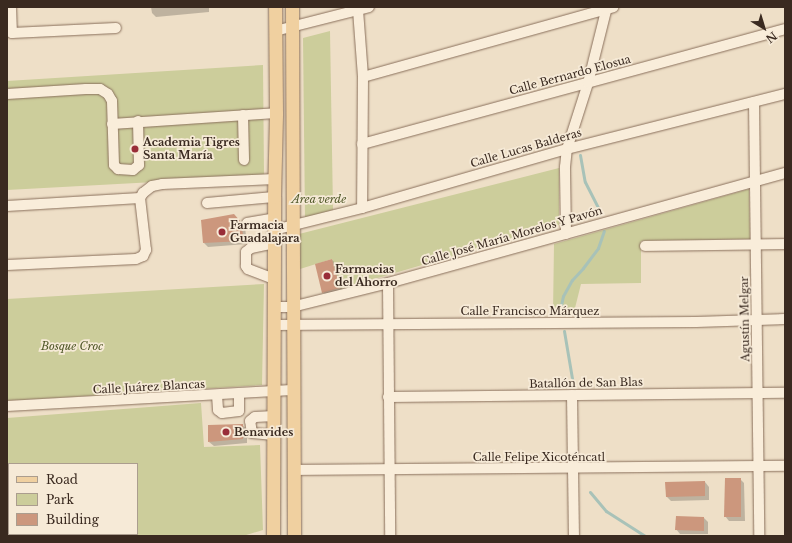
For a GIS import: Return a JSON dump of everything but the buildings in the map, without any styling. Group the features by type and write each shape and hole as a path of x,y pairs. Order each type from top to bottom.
{"main road":[{"path":"273,536 274,197 276,113 275,7"},
{"path":"292,7 292,390 294,536"}],"street":[{"path":"11,7 12,33 116,28"},
{"path":"275,32 369,7"},
{"path":"363,77 609,8"},
{"path":"566,234 564,167 567,149 588,83 609,8"},
{"path":"358,10 363,77 362,208"},
{"name":"Calle Bernardo Elosua","path":"362,144 785,29"},
{"path":"7,94 86,89 100,90 108,94 112,101 114,166 118,169 133,170 139,165 138,121"},
{"name":"Calle Lucas Balderas","path":"274,231 362,208 567,149 785,94"},
{"name":"Agustín Melgar","path":"754,102 759,536"},
{"path":"112,124 138,121 276,113"},
{"path":"243,115 244,160"},
{"name":"Calle José María Morelos Y Pavón","path":"274,307 292,307 388,283 785,173"},
{"path":"7,206 140,198 148,189 162,184 275,179"},
{"path":"207,203 274,197"},
{"path":"7,265 136,259 141,257 146,250 140,198"},
{"path":"247,223 274,231"},
{"path":"274,231 246,252 246,266 248,269 274,278"},
{"path":"645,246 785,244"},
{"path":"388,283 388,469 390,536"},
{"name":"Calle Francisco Márquez","path":"274,325 696,322 785,319"},
{"name":"Calle Juárez Blancas","path":"7,406 292,390"},
{"name":"Batallón de San Blas","path":"388,398 785,393"},
{"path":"217,395 220,412 237,412 240,408 239,394"},
{"path":"572,395 574,536"},
{"path":"274,416 255,417 250,421 252,433 274,435"},
{"name":"Calle Felipe Xicoténcatl","path":"293,470 785,466"}],"green space":[{"name":"Area verde","path":"330,31 333,210 305,219 303,38"},
{"name":"Academia Tigres Santa María","path":"263,65 264,176 7,190 7,81"},
{"path":"559,168 559,225 340,289 332,259 300,269 299,234"},
{"path":"749,189 750,239 641,241 641,283 581,284 574,312 553,313 554,244"},
{"name":"Bosque Croc","path":"264,284 262,385 7,401 7,299"},
{"path":"201,403 204,447 260,445 263,530 243,536 21,536 138,535 138,463 8,463 8,518 7,418"}],"waterway":[{"path":"580,155 585,182 600,211"},
{"path":"560,310 563,296 572,280 598,248 604,231"},
{"path":"564,331 573,384"},
{"path":"590,492 606,511 645,536"}],"place":[{"name":"Academia Tigres Santa María","path":"135,149"},
{"name":"Farmacia Guadalajara","path":"222,232"},
{"name":"Farmacias del Ahorro","path":"327,276"},
{"name":"Benavides","path":"226,432"}]}
